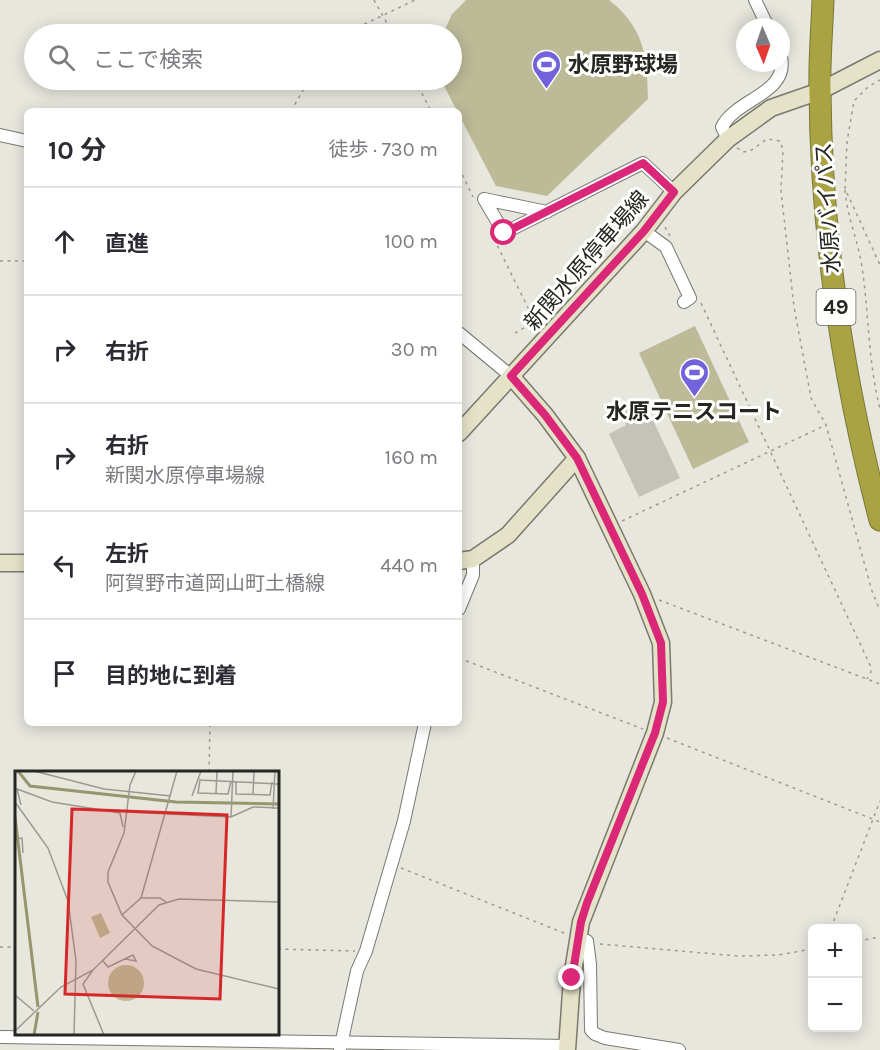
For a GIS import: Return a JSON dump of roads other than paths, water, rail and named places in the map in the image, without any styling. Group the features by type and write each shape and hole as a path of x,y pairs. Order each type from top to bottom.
{"highway":[{"name":"水原バイパス","path":"823,0 820,91 830,262 855,416 880,520"}],"street":[{"path":"755,0 764,18"},
{"name":"新関水原停車場線","path":"462,430 644,231 674,192 728,139 771,108 820,91 880,60"},
{"path":"728,139 722,127 726,118 774,85 782,72"},
{"path":"0,135 24,140"},
{"path":"547,212 643,163 674,192"},
{"path":"644,231 666,247 690,298 684,302"},
{"path":"0,1037 341,1047 567,1048 572,978 583,940 587,903 655,733 663,702 661,643 642,594 577,458 545,415 511,376 462,335"},
{"path":"462,602 473,575 466,560 508,535 577,458"},
{"path":"0,563 24,563"},
{"path":"341,1047 357,971 366,951 392,864 423,726"},
{"path":"583,940 590,964 591,1030 605,1038 679,1050"}],"place":[{"name":"水原野球場","path":"547,90"},
{"name":"水原テニスコート","path":"694,398"}]}
